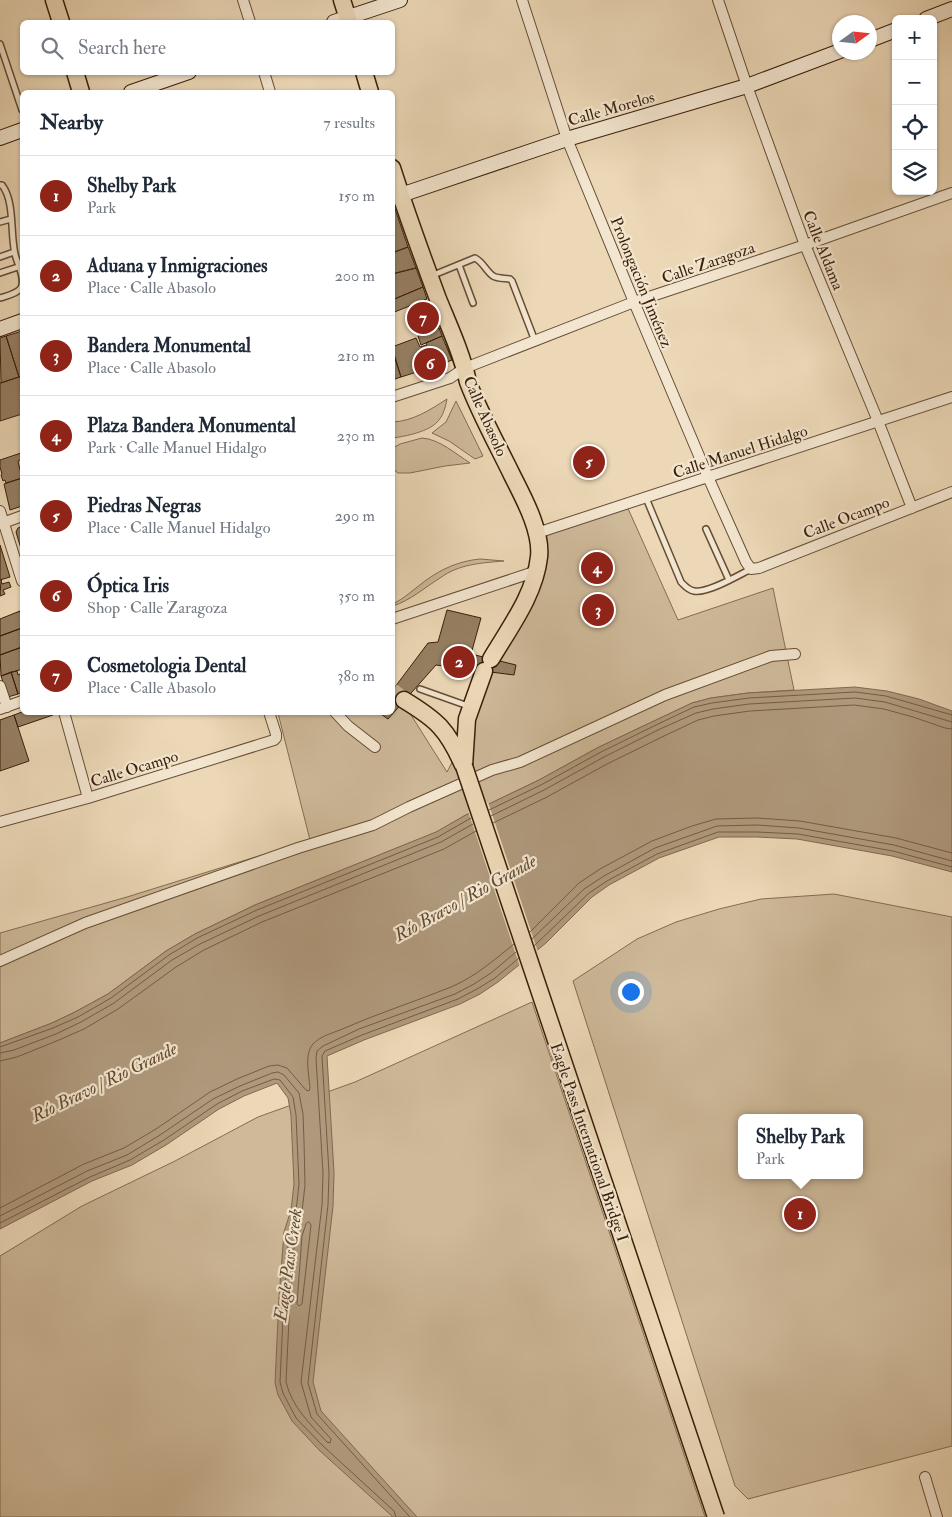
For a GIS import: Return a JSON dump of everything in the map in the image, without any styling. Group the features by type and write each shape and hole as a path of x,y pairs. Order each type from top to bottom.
{"main road":[{"path":"54,0 60,20"},
{"path":"342,0 343,20"},
{"path":"346,20 400,0"},
{"path":"936,15 952,9"},
{"path":"877,37 892,32"},
{"name":"Calle Morelos","path":"397,197 567,139 747,86 832,54"},
{"path":"77,75 80,90"},
{"path":"137,90 180,75"},
{"path":"365,75 369,90"},
{"path":"0,138 20,131"},
{"name":"Calle Abasolo","path":"397,197 430,276 465,368 469,385 520,490 537,534 540,549 536,571 524,604 487,665 471,707 466,733 464,766"},
{"path":"0,329 20,322"},
{"path":"404,700 424,712 449,735 464,766"},
{"name":"Eagle Pass International Bridge I","path":"464,766 716,1517"}],"street":[{"path":"243,0 249,20"},
{"name":"Prolongación Jiménez","path":"522,0 567,139 708,477 746,562 751,569"},
{"name":"Calle Aldama","path":"718,0 805,245 912,508"},
{"path":"265,75 269,90"},
{"name":"Calle Zaragoza","path":"395,395 450,378 465,368 634,302 805,245 952,193"},
{"name":"Calle Manuel Hidalgo","path":"537,534 952,397"},
{"name":"Calle Ocampo","path":"751,569 759,568 952,492"},
{"path":"0,511 2,523 20,575"},
{"path":"2,523 20,517"},
{"path":"395,618 536,571"},
{"path":"0,961 85,923 298,848 374,825 492,770 520,762 665,695 771,656 795,654"},
{"path":"0,686 3,704 20,701"},
{"path":"65,715 88,798"},
{"name":"Calle Ocampo","path":"0,822 88,798 274,740 276,738 269,715"},
{"path":"338,715 348,726 375,747"},
{"path":"925,1477 937,1517"}],"lane":[{"path":"0,44 20,104"},
{"path":"0,185 5,188 8,198 14,252 20,273"},
{"path":"0,222 11,219"},
{"path":"0,257 14,252"},
{"path":"430,276 475,258 493,276 510,279 535,341"},
{"path":"458,265 472,302"},
{"path":"0,273 18,267"},
{"path":"0,298 17,292 20,289"},
{"path":"646,498 681,582 688,589 695,592 702,591 751,569"},
{"path":"706,529 729,580"},
{"path":"420,689 471,707"}],"shaded area":[{"path":"447,399 440,419 432,426 413,434 395,438 395,422 428,411"},
{"path":"456,401 483,456 475,459 449,441 432,433 446,422"},
{"path":"422,438 428,439 441,444 470,463 410,473 398,473 395,471 395,447"},
{"path":"626,504 678,620 773,588 794,690 748,693 711,698 692,703 599,747 539,780 464,816 437,832 255,905 195,934 166,951 108,994 52,1023 0,1043 0,933 127,897 310,840 279,715 395,715 395,705 399,696 447,772 461,745 463,717 537,576 535,534"},
{"path":"472,560 504,561 470,565 447,573 412,597 395,605 395,603 437,573 451,566"},
{"path":"834,894 952,917 952,1446 748,1499 735,1486 573,981 637,939 676,922 761,899"},
{"path":"532,1002 705,1517 0,1517 0,1256 82,1206 175,1161 258,1117 355,1082"}],"water":[{"path":"855,687 887,691 919,699 952,711 952,872 892,856 797,839 719,837 659,858 609,885 592,897 546,943 498,982 480,994 460,1004 327,1056 334,1173 333,1206 313,1382 321,1411 417,1517 393,1517 319,1450 292,1421 278,1395 275,1383 279,1297 284,1232 291,1210 294,1184 291,1115 288,1098 277,1083 244,1096 219,1109 166,1145 132,1165 92,1181 0,1229 0,1043 52,1023 108,994 166,951 195,934 255,905 436,832 464,816 539,780 599,747 692,703 711,698 748,693"}],"pier":[{"path":"488,802 538,952 520,967 468,811"}],"building":[{"path":"395,209 408,247 395,252"},
{"path":"408,247 416,268 395,273 395,252"},
{"path":"416,268 423,287 395,299 395,273"},
{"path":"423,287 427,299 395,312 395,299"},
{"path":"429,303 439,328 423,335 419,325 416,326 409,311"},
{"path":"439,328 442,336 421,345 418,336"},
{"path":"20,332 19,377 6,336"},
{"path":"6,336 19,377 1,383 0,338"},
{"path":"442,336 452,360 421,372 401,377 395,357 395,346 416,338 420,347 427,345 426,343"},
{"path":"395,359 401,377 395,379"},
{"path":"20,377 20,415 0,421 0,383"},
{"path":"20,453 20,460 18,461 20,479 6,483 5,480 3,481 0,460"},
{"path":"20,479 20,507 10,510 4,484"},
{"path":"20,527 20,545 16,532"},
{"path":"0,545 10,577 0,580"},
{"path":"1,580 2,584 9,582 11,587 3,590 5,594 0,596"},
{"path":"447,610 481,618 471,654 516,665 514,675 436,665 395,711 395,687 428,643 438,642"},
{"path":"20,611 20,629 0,636 0,619"},
{"path":"20,629 20,648 0,655 0,636"},
{"path":"20,648 20,670 1,676 0,655"},
{"path":"17,671 18,675 20,674 20,693 18,694 11,672"},
{"path":"11,672 18,694 8,697 1,676"},
{"path":"20,713 20,715 53,715 18,727 14,715"},
{"path":"14,715 29,761 0,771 0,720"},
{"path":"382,715 392,715 388,719"}],"tunnel":[{"path":"395,693 404,700"}],"place":[{"name":"Cosmetologia Dental","path":"423,318"},
{"name":"Óptica Iris","path":"430,364"},
{"name":"Piedras Negras","path":"589,462"},
{"name":"Plaza Bandera Monumental","path":"597,568"},
{"name":"Bandera Monumental","path":"598,610"},
{"name":"Aduana y Inmigraciones","path":"459,662"},
{"name":"Shelby Park","path":"800,1214"}],"water label":[{"name":"Río Bravo / Rio Grande","path":"465,898"},
{"name":"Río Bravo / Rio Grande","path":"104,1082"},
{"name":"Eagle Pass Creek","path":"288,1265"}]}
